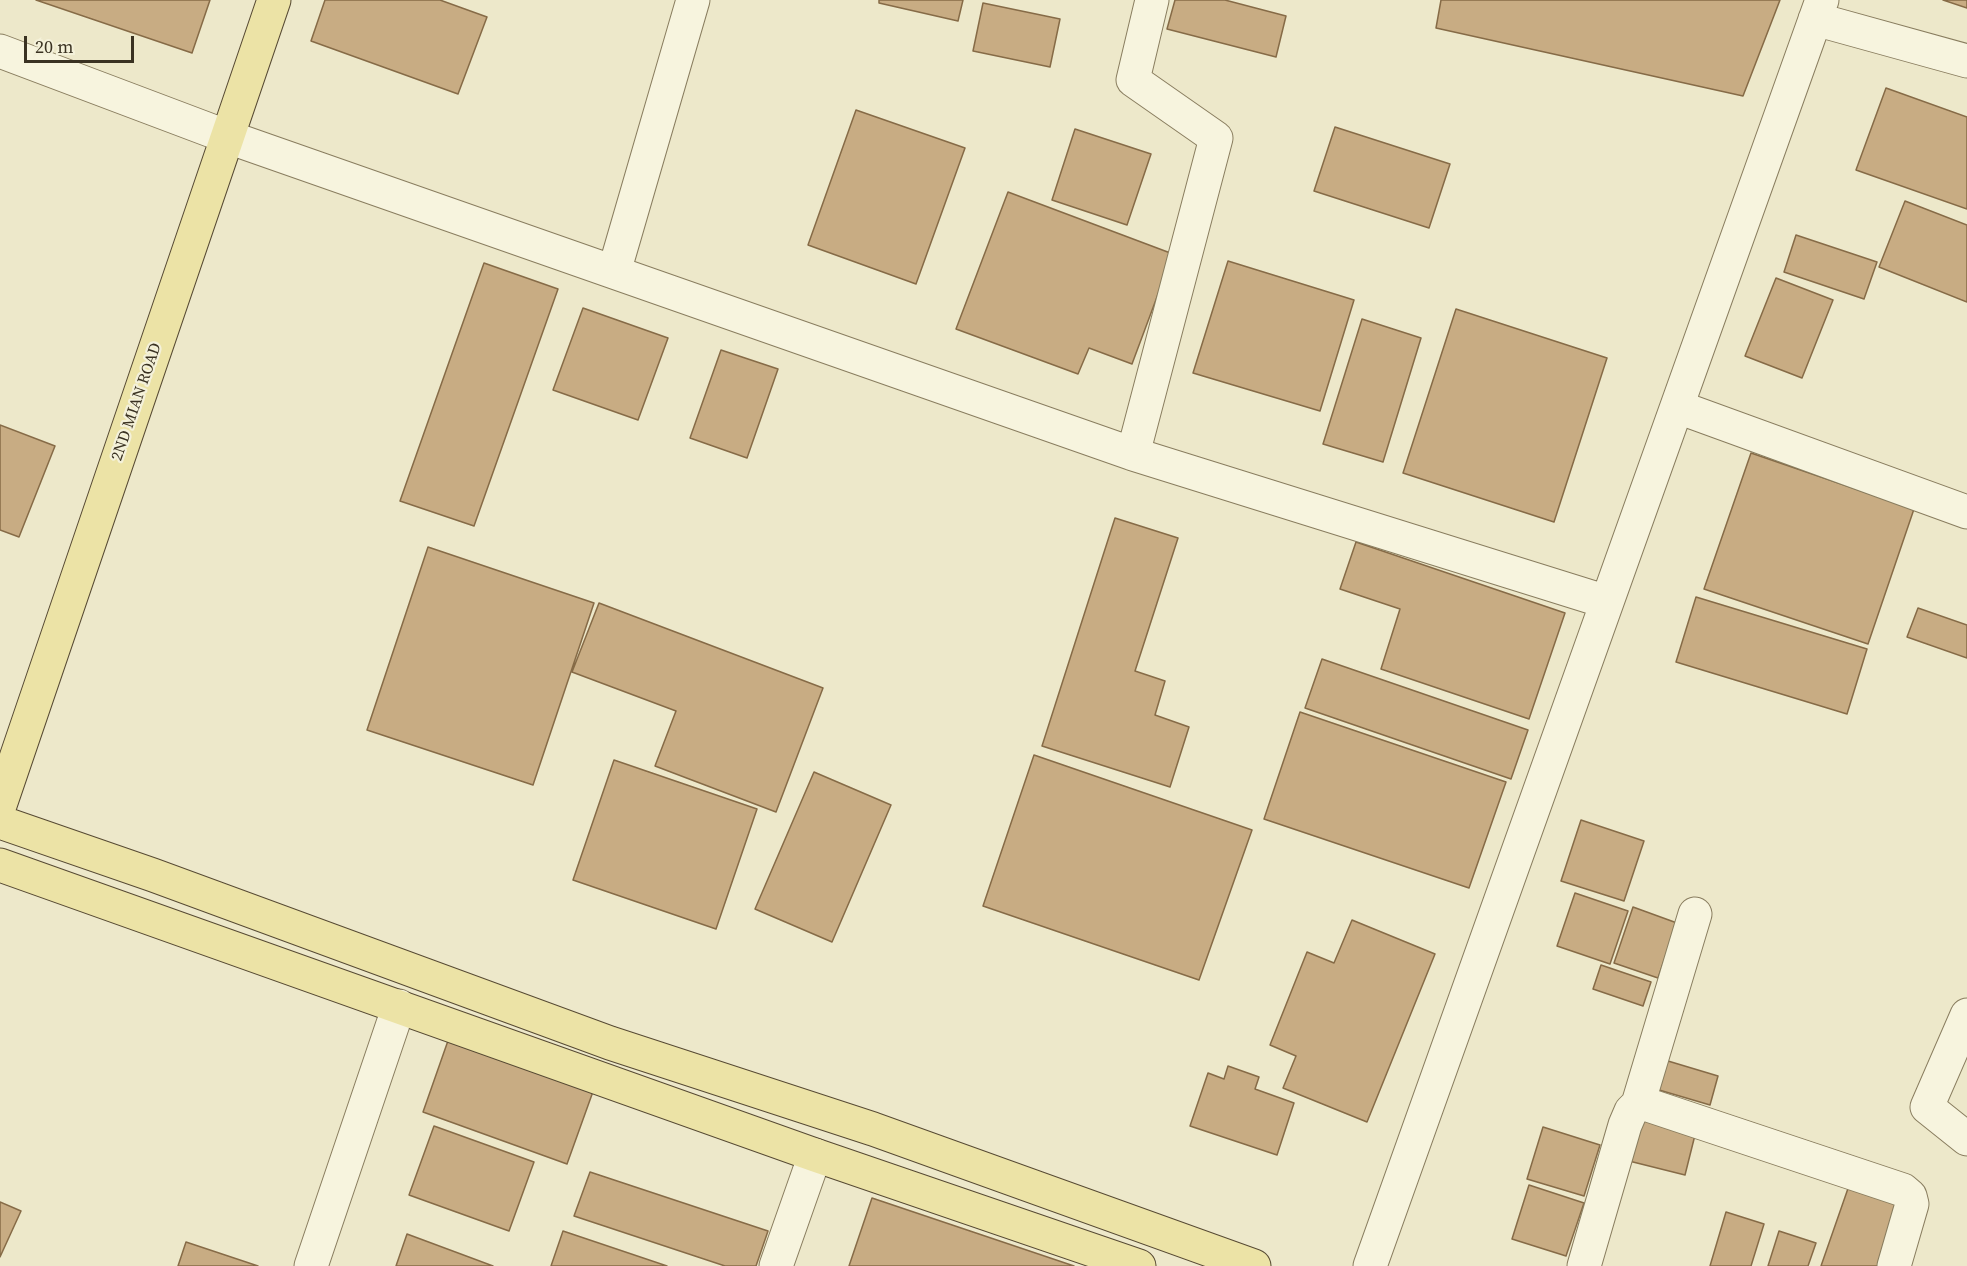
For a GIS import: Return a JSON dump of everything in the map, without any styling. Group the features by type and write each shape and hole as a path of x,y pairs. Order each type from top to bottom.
{"main road":[{"name":"2ND MIAN ROAD","path":"0,805 274,0"},
{"path":"0,822 153,874 609,1043 873,1129 1254,1266"},
{"path":"0,865 815,1155 1139,1266"}],"street":[{"path":"614,272 693,0"},
{"path":"1133,454 1216,138 1133,80 1152,0"},
{"path":"1371,1266 1819,10 1967,61"},
{"path":"0,51 228,137 1133,454 1607,603"},
{"path":"1678,407 1967,512"},
{"path":"1584,1266 1625,1125 1631,1111 1638,1104 1695,914"},
{"path":"310,1266 399,1006"},
{"path":"1967,1015 1927,1107 1967,1139"},
{"path":"1638,1104 1648,1105 1903,1190 1910,1196 1912,1204 1894,1266"},
{"path":"776,1266 815,1155"}],"building":[{"path":"36,0 210,0 192,53"},
{"path":"325,0 440,0 487,17 458,94 311,41"},
{"path":"879,0 963,0 958,21 879,3"},
{"path":"1175,0 1225,0 1286,16 1276,57 1167,29"},
{"path":"1441,0 1780,0 1743,96 1436,28"},
{"path":"1943,0 1967,0 1967,8"},
{"path":"983,3 1060,19 1050,67 973,51"},
{"path":"1886,88 1967,117 1967,209 1856,170"},
{"path":"856,110 965,148 916,284 808,245"},
{"path":"1335,127 1450,164 1429,228 1314,191"},
{"path":"1075,129 1151,154 1127,225 1052,200"},
{"path":"1008,192 1173,254 1132,364 1089,348 1078,374 956,329"},
{"path":"1905,201 1967,225 1967,302 1879,267"},
{"path":"1796,235 1877,262 1864,299 1784,272"},
{"path":"1228,261 1354,300 1320,411 1193,373"},
{"path":"484,263 558,289 474,526 400,501"},
{"path":"1776,278 1833,300 1802,378 1745,356"},
{"path":"583,308 668,338 638,420 553,390"},
{"path":"1456,309 1607,358 1554,522 1403,473"},
{"path":"1362,319 1421,338 1383,462 1323,444"},
{"path":"721,350 778,369 747,458 690,438"},
{"path":"0,425 55,446 19,537 0,530"},
{"path":"1751,453 1914,509 1868,644 1704,589"},
{"path":"1115,518 1178,538 1135,671 1165,681 1155,715 1189,727 1170,787 1042,746"},
{"path":"1356,542 1565,613 1529,719 1381,669 1400,609 1340,589"},
{"path":"428,547 594,603 533,785 367,730"},
{"path":"1696,597 1867,649 1847,714 1676,662"},
{"path":"599,603 823,688 776,812 655,766 676,711 572,672"},
{"path":"1918,608 1967,625 1967,658 1907,637"},
{"path":"1322,659 1528,730 1511,779 1305,708"},
{"path":"1300,712 1506,782 1469,888 1264,819"},
{"path":"1034,755 1252,830 1199,980 983,906"},
{"path":"614,760 757,809 716,929 573,880"},
{"path":"814,772 891,805 832,942 755,909"},
{"path":"1581,820 1644,841 1624,901 1561,881"},
{"path":"1575,893 1628,911 1610,964 1557,946"},
{"path":"1633,907 1677,923 1658,978 1614,963"},
{"path":"1352,920 1435,954 1367,1122 1283,1088 1296,1056 1270,1045 1307,952 1334,963"},
{"path":"1601,965 1651,982 1643,1006 1593,989"},
{"path":"450,1035 595,1086 567,1164 423,1112"},
{"path":"1658,1058 1718,1076 1710,1105 1649,1087"},
{"path":"1228,1066 1259,1077 1255,1089 1294,1103 1277,1155 1190,1126 1208,1073 1224,1079"},
{"path":"1641,1113 1697,1127 1685,1175 1629,1161"},
{"path":"434,1126 534,1162 509,1231 409,1195"},
{"path":"1543,1127 1600,1145 1584,1196 1527,1179"},
{"path":"590,1172 768,1231 756,1266 725,1266 574,1216"},
{"path":"1852,1177 1905,1196 1880,1266 1821,1266"},
{"path":"1529,1185 1584,1203 1566,1256 1512,1239"},
{"path":"872,1198 1074,1266 849,1266"},
{"path":"0,1202 21,1211 0,1257"},
{"path":"1726,1212 1764,1224 1751,1266 1710,1266"},
{"path":"563,1231 667,1266 551,1266"},
{"path":"1779,1231 1816,1243 1808,1266 1768,1266"},
{"path":"407,1234 493,1266 396,1266"},
{"path":"186,1242 258,1266 178,1266"}]}
